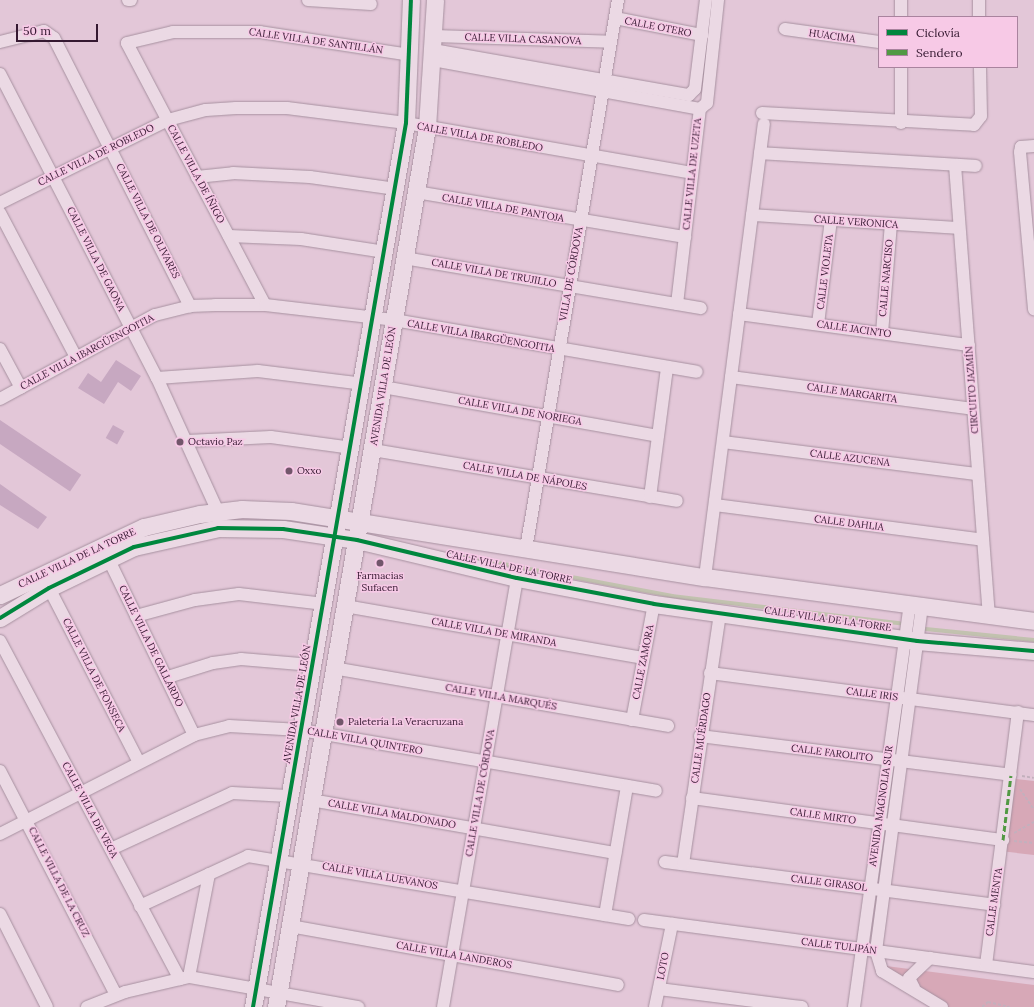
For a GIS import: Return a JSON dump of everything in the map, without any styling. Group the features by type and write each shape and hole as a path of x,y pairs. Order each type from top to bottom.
{"street":[{"path":"308,0 371,4"},
{"name":"AVENIDA VILLA DE LEÓN","path":"253,1007 279,860 288,796 324,604 338,518 364,384 396,189 406,123 411,0"},
{"name":"AVENIDA VILLA DE LEÓN","path":"277,1000 302,863 322,734 373,450 427,127 435,0"},
{"name":"VILLA DE CÓRDOVA","path":"526,549 557,349 618,0"},
{"path":"604,87 692,93 702,35 706,0"},
{"name":"CALLE VILLA DE UZETA","path":"677,304 700,109 706,103 718,0"},
{"path":"901,0 901,16"},
{"path":"979,0 979,16"},
{"name":"CALLE OTERO","path":"615,18 702,35"},
{"name":"HUACIMA","path":"785,29 878,42"},
{"name":"CALLE VILLA DE OLIVARES","path":"0,42 44,31 54,38 190,306"},
{"name":"CALLE VILLA DE SANTILLÁN","path":"127,43 179,32 260,32 410,54"},
{"name":"CALLE VILLA CASANOVA","path":"433,49 611,42"},
{"name":"CALLE VILLA DE ÍÑIGO","path":"127,43 265,305"},
{"path":"433,49 700,109"},
{"path":"901,68 902,123"},
{"path":"705,577 760,153 763,118 974,125 979,122 980,68"},
{"name":"CALLE VILLA DE GAONA","path":"0,74 157,378 187,441 218,512"},
{"name":"CALLE VILLA DE ROBLEDO","path":"0,203 110,146 168,120 206,110 287,108 406,123 692,173"},
{"path":"1034,146 1021,147 1031,243 1034,309"},
{"path":"760,153 976,166"},
{"name":"CIRCUITO JAZMÍN","path":"955,165 989,615"},
{"path":"197,177 232,173 310,177 396,189"},
{"name":"CALLE VILLA DE PANTOJA","path":"416,192 580,221 685,237"},
{"path":"0,214 76,357"},
{"name":"CALLE VERONICA","path":"752,215 959,228"},
{"name":"CALLE VIOLETA","path":"818,324 831,220"},
{"name":"CALLE NARCISO","path":"882,333 891,224"},
{"path":"229,236 301,239 385,252"},
{"name":"CALLE VILLA DE TRUJILLO","path":"404,258 702,308"},
{"name":"CALLE VILLA IBARGÜENGOITIA","path":"0,399 131,327 166,310 190,306 265,305 394,320 697,372"},
{"name":"CALLE JACINTO","path":"739,314 969,345"},
{"path":"0,349 21,388"},
{"path":"650,497 667,367"},
{"path":"157,378 258,371 364,384"},
{"name":"CALLE MARGARITA","path":"731,377 973,409"},
{"name":"CALLE VILLA DE NORIEGA","path":"383,387 658,436"},
{"path":"187,441 271,437 352,448"},
{"name":"CALLE AZUCENA","path":"723,442 978,474"},
{"name":"CALLE VILLA DE NÁPOLES","path":"373,450 536,479 677,501"},
{"name":"CALLE DAHLIA","path":"715,505 983,540"},
{"name":"CALLE VILLA DE LA TORRE","path":"0,595 144,526 218,512 291,511 705,577 1034,621"},
{"name":"CALLE VILLA DE LA TORRE","path":"0,618 49,588 108,558 171,537 218,528 283,529 335,538 357,540 517,578 654,604 911,639 1034,651"},
{"name":"CALLE VILLA DE GALLARDO","path":"108,558 168,677 194,734"},
{"name":"CALLE VILLA DE CÓRDOVA","path":"444,1007 517,578"},
{"name":"CALLE VILLA DE FONSECA","path":"49,588 139,762"},
{"path":"136,616 194,600 238,594 324,604"},
{"name":"CALLE ZAMORA","path":"632,720 642,658 654,604"},
{"name":"AVENIDA MAGNOLIA SUR","path":"854,1007 860,949 896,697 911,639 916,605"},
{"name":"CALLE VILLA DE MIRANDA","path":"345,606 642,658"},
{"name":"CALLE MUÉRDAGO","path":"683,864 700,736 720,612"},
{"name":"AVENIDA MAGNOLIA SUR","path":"876,951 910,698 911,639"},
{"name":"CALLE VILLA DE VEGA","path":"0,641 82,792 140,906 185,978"},
{"path":"168,677 213,663 240,659 312,666"},
{"name":"CALLE VILLA MARQUÉS","path":"334,668 668,726"},
{"name":"CALLE IRIS","path":"710,672 1034,715"},
{"name":"CALLE MENTA","path":"986,965 1018,712"},
{"name":"CALLE VILLA QUINTERO","path":"0,834 194,734 229,726 301,730 656,791"},
{"name":"CALLE FAROLITO","path":"700,736 1011,775"},
{"name":"CALLE VILLA DE LA CRUZ","path":"0,771 27,820 116,995"},
{"path":"606,915 627,786"},
{"path":"111,849 232,793 288,796"},
{"name":"CALLE MIRTO","path":"692,798 1003,840"},
{"name":"CALLE VILLA MALDONADO","path":"311,800 615,853"},
{"name":"CALLE VILLA LUEVANOS","path":"140,906 242,857 302,863 629,919"},
{"name":"CALLE GIRASOL","path":"665,862 994,905"},
{"path":"185,978 209,874"},
{"path":"0,914 47,1007"},
{"name":"CALLE TULIPÁN","path":"644,920 1034,972"},
{"name":"LOTO","path":"655,1007 672,924"},
{"name":"CALLE VILLA LANDEROS","path":"290,926 618,985"},
{"path":"876,951 882,971 914,988 942,1007"},
{"path":"914,988 909,978 930,958"},
{"path":"87,1007 116,995 185,978 256,990 277,1000 358,1007"},
{"path":"659,989 802,1007"}],"path":[{"path":"1011,775 1034,810"},
{"path":"1003,840 1034,822"},
{"path":"1003,840 1034,843"},
{"path":"982,1007 988,1002 1009,1007"}],"shaded area":[{"path":"1008,778 1034,781 1034,855 1000,851"},
{"path":"886,966 1034,985 1034,1007 948,1007"}],"building":[{"path":"116,360 141,376 131,391 118,382 104,404 78,388 88,373 101,382"},
{"path":"0,420 81,475 70,491 0,444"},
{"path":"113,425 124,431 117,444 106,438"},
{"path":"0,484 47,517 38,529 0,505"}],"waterway":[{"path":"461,556 672,596 899,623"},
{"path":"926,629 1034,640"}],"marked path":[{"path":"1003,840 1011,775"}],"cycle path":[{"path":"253,1007 406,123 411,0"},
{"path":"0,618 49,588 134,547 218,528 283,529 357,540 517,578 654,604 917,641 1034,651"}],"place":[{"name":"Octavio Paz","path":"180,442"},
{"name":"Oxxo","path":"289,471"},
{"name":"Farmacias Sufacen","path":"380,563"},
{"name":"Paletería La Veracruzana","path":"340,722"}]}
